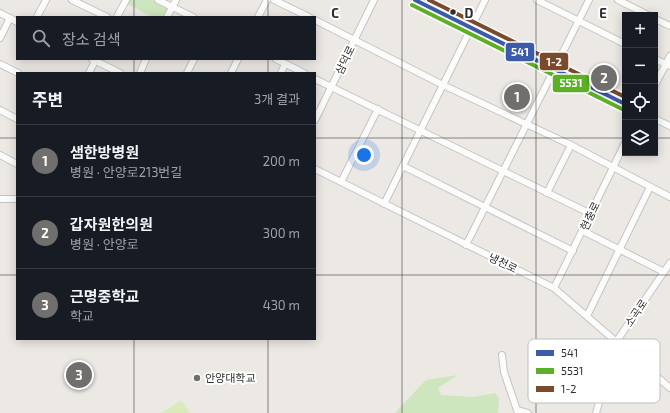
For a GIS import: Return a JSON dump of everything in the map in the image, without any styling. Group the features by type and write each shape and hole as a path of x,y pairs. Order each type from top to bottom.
{"street":[{"path":"38,16 46,0"},
{"path":"72,0 105,16"},
{"path":"118,16 126,0"},
{"path":"158,0 191,16"},
{"path":"168,16 176,0"},
{"path":"259,16 267,0"},
{"path":"274,0 307,16"},
{"name":"삼덕로","path":"316,118 374,0"},
{"path":"415,0 622,103"},
{"path":"384,204 485,0"},
{"path":"538,0 622,42"},
{"path":"466,245 504,171 525,124 589,0"},
{"path":"618,0 642,12"},
{"path":"0,13 16,21"},
{"path":"0,38 10,18"},
{"path":"316,20 443,85 570,145 670,197"},
{"path":"658,20 670,26"},
{"path":"656,84 668,65 670,56"},
{"path":"89,72 94,60 118,72"},
{"path":"140,72 146,60"},
{"path":"188,72 194,60"},
{"path":"232,72 238,60"},
{"path":"278,60 302,72"},
{"path":"658,60 668,65"},
{"path":"0,64 16,72"},
{"path":"282,72 286,64"},
{"path":"316,79 591,214"},
{"path":"341,182 378,109"},
{"path":"0,110 16,118"},
{"path":"657,120 670,126"},
{"path":"547,193 570,145"},
{"name":"현충로","path":"554,288 622,149"},
{"path":"0,155 16,163"},
{"path":"403,166 573,251"},
{"name":"냉천로","path":"316,170 554,288 613,339"},
{"path":"587,316 650,187"},
{"path":"0,199 16,199"},
{"path":"583,231 664,272"},
{"name":"소곡로","path":"618,339 670,263"},
{"path":"502,355 504,372 518,412 528,413"},
{"name":"냉천로","path":"660,379 670,388"},
{"name":"소곡로","path":"596,413 599,403"}],"green space":[{"path":"129,0 152,0 169,9 166,16 150,16 127,4"},
{"path":"458,375 438,388 441,395 473,397 495,393 499,398 498,413 395,413 426,380"},
{"path":"182,401 190,413 161,413 179,402"}],"transit line":[{"name":"541","path":"415,0 622,103"},
{"name":"1-2","path":"429,0 622,96"},
{"name":"5531","path":"412,5 622,109"}],"place":[{"name":"갑자원한의원","path":"604,78"},
{"name":"샘한방병원","path":"517,97"},
{"name":"근명중학교","path":"79,375"},
{"name":"안양대학교","path":"197,378"}]}
